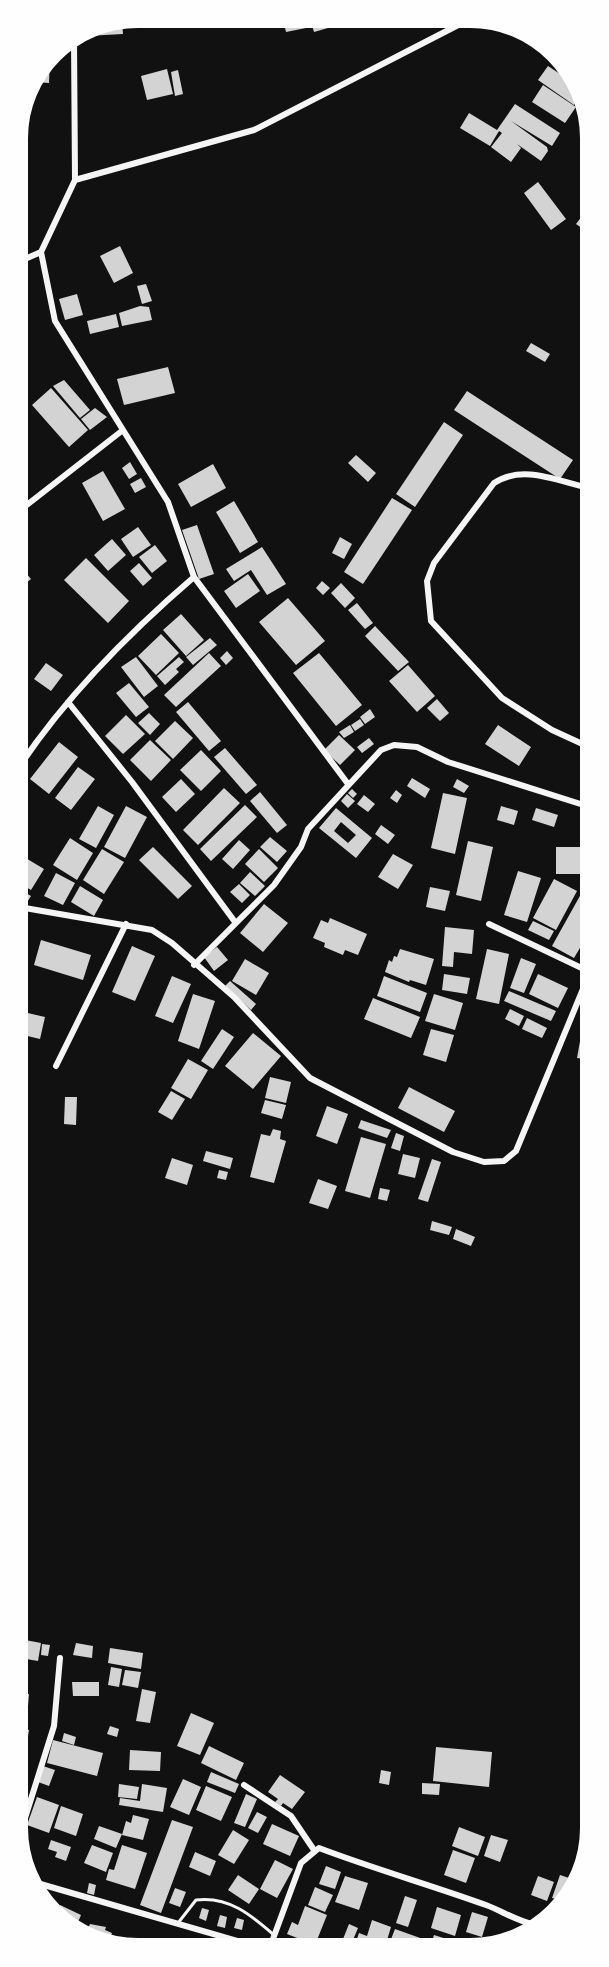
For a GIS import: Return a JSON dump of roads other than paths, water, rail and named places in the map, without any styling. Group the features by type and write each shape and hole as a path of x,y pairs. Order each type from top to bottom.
{"street":[{"path":"75,180 254,130 452,28"},
{"path":"74,50 75,180 41,252 55,321 168,502 195,577 348,784"},
{"path":"29,257 41,252"},
{"path":"29,503 123,430"},
{"path":"580,486 523,473 505,476 494,483 434,563 427,581 431,621 502,698 552,730 580,743"},
{"path":"29,751 68,702 150,614 195,577"},
{"path":"68,702 132,782 235,922"},
{"path":"194,965 274,885 301,847 308,829 381,750 407,744 448,762 580,804"},
{"path":"29,909 152,930 172,944 234,997 310,1078 453,1152 484,1162 504,1161 516,1151 580,996"},
{"path":"56,1066 126,924"},
{"path":"489,924 580,967"},
{"path":"28,1809 54,1726 60,1658"},
{"path":"244,1785 291,1816 314,1850"},
{"path":"273,1938 301,1863 319,1848 403,1879 488,1906 514,1920 527,1923"},
{"path":"44,1885 226,1938"}],"lane":[{"path":"177,1924 196,1900 209,1898 245,1910 274,1935"}]}
